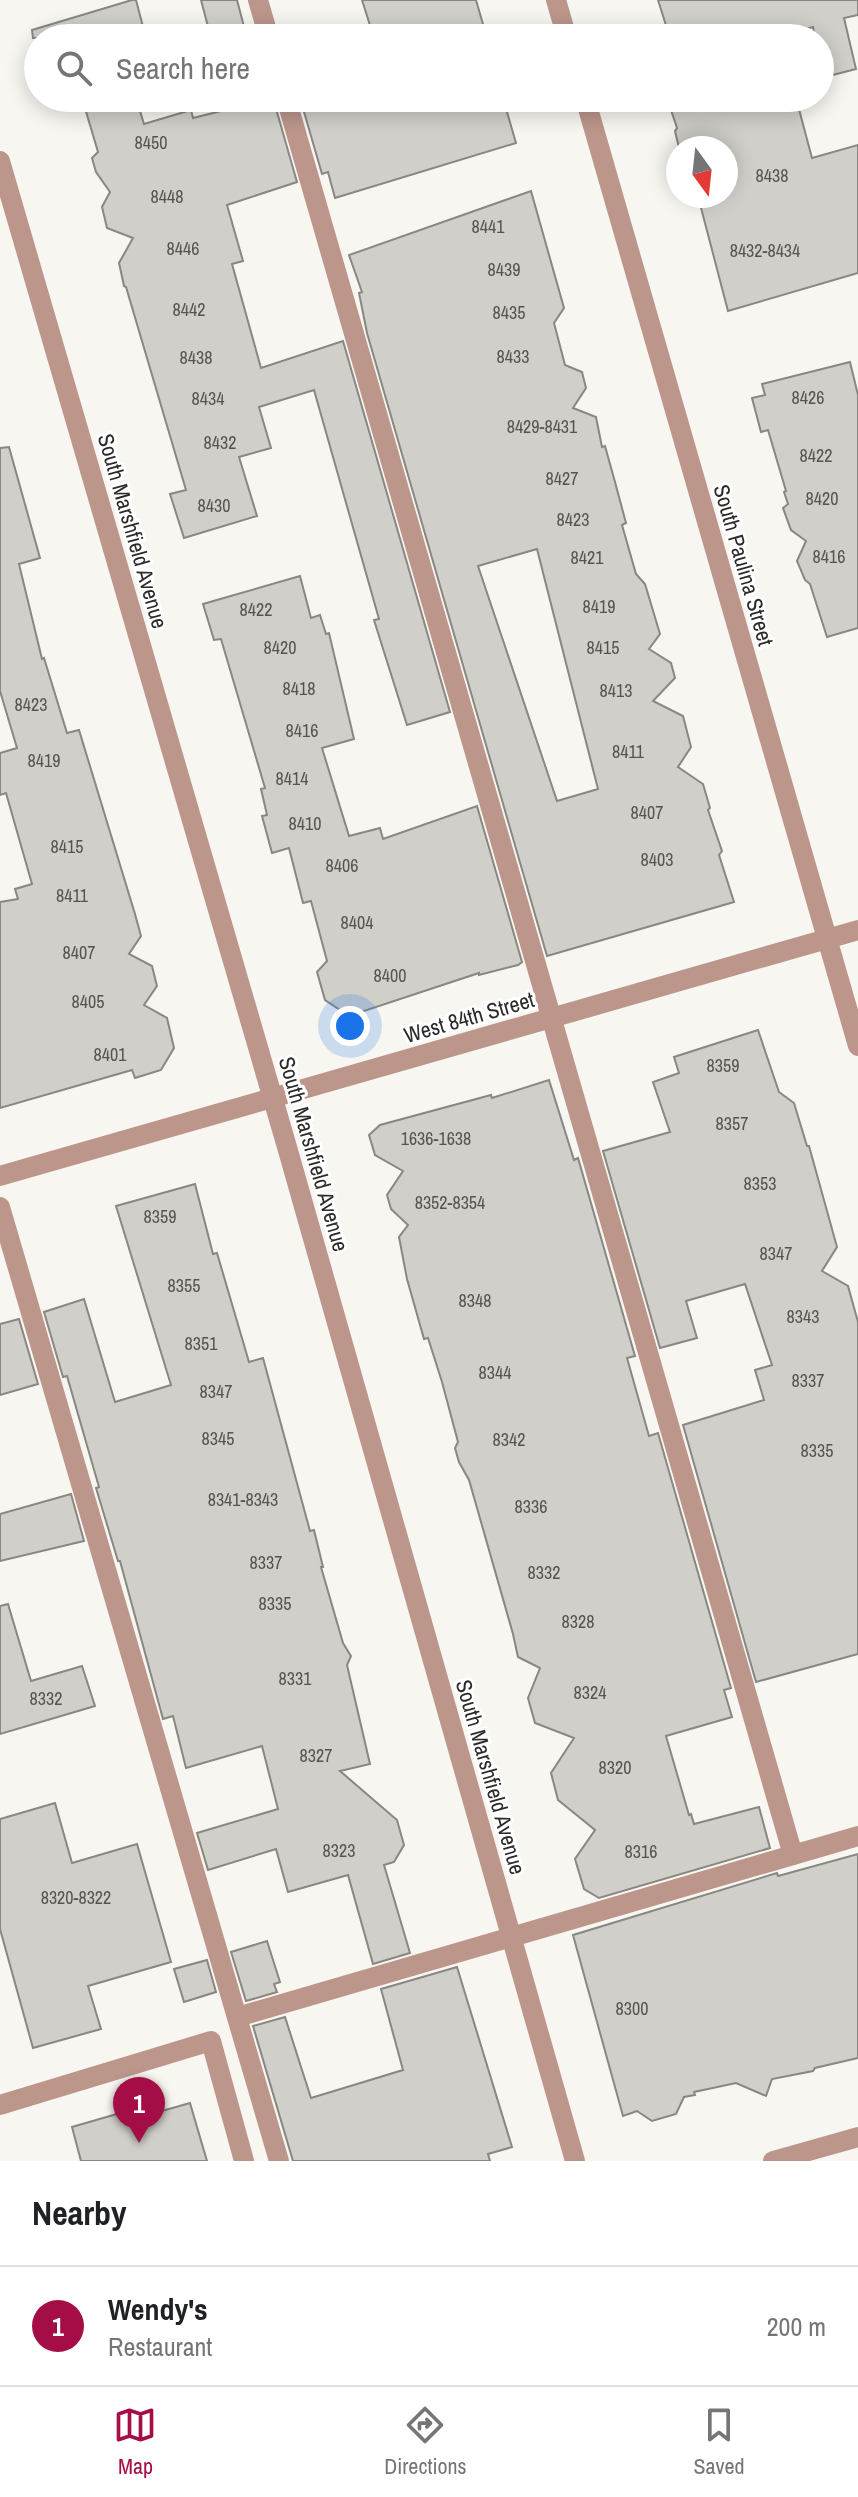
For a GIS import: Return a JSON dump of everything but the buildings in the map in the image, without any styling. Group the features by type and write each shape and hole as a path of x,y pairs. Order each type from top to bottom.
{"street":[{"path":"258,0 265,24"},
{"path":"556,0 563,24"},
{"path":"290,112 793,1855"},
{"name":"South Paulina Street","path":"589,112 858,1046"},
{"name":"South Marshfield Avenue","path":"0,161 273,1098 575,2161"},
{"name":"West 84th Street","path":"0,1176 858,930"},
{"path":"0,1207 279,2161"},
{"path":"237,2017 858,1836"},
{"path":"0,2105 211,2041 244,2161"},
{"path":"773,2161 858,2137"}],"place":[{"name":"Wendy's","path":"139,2143"}]}
